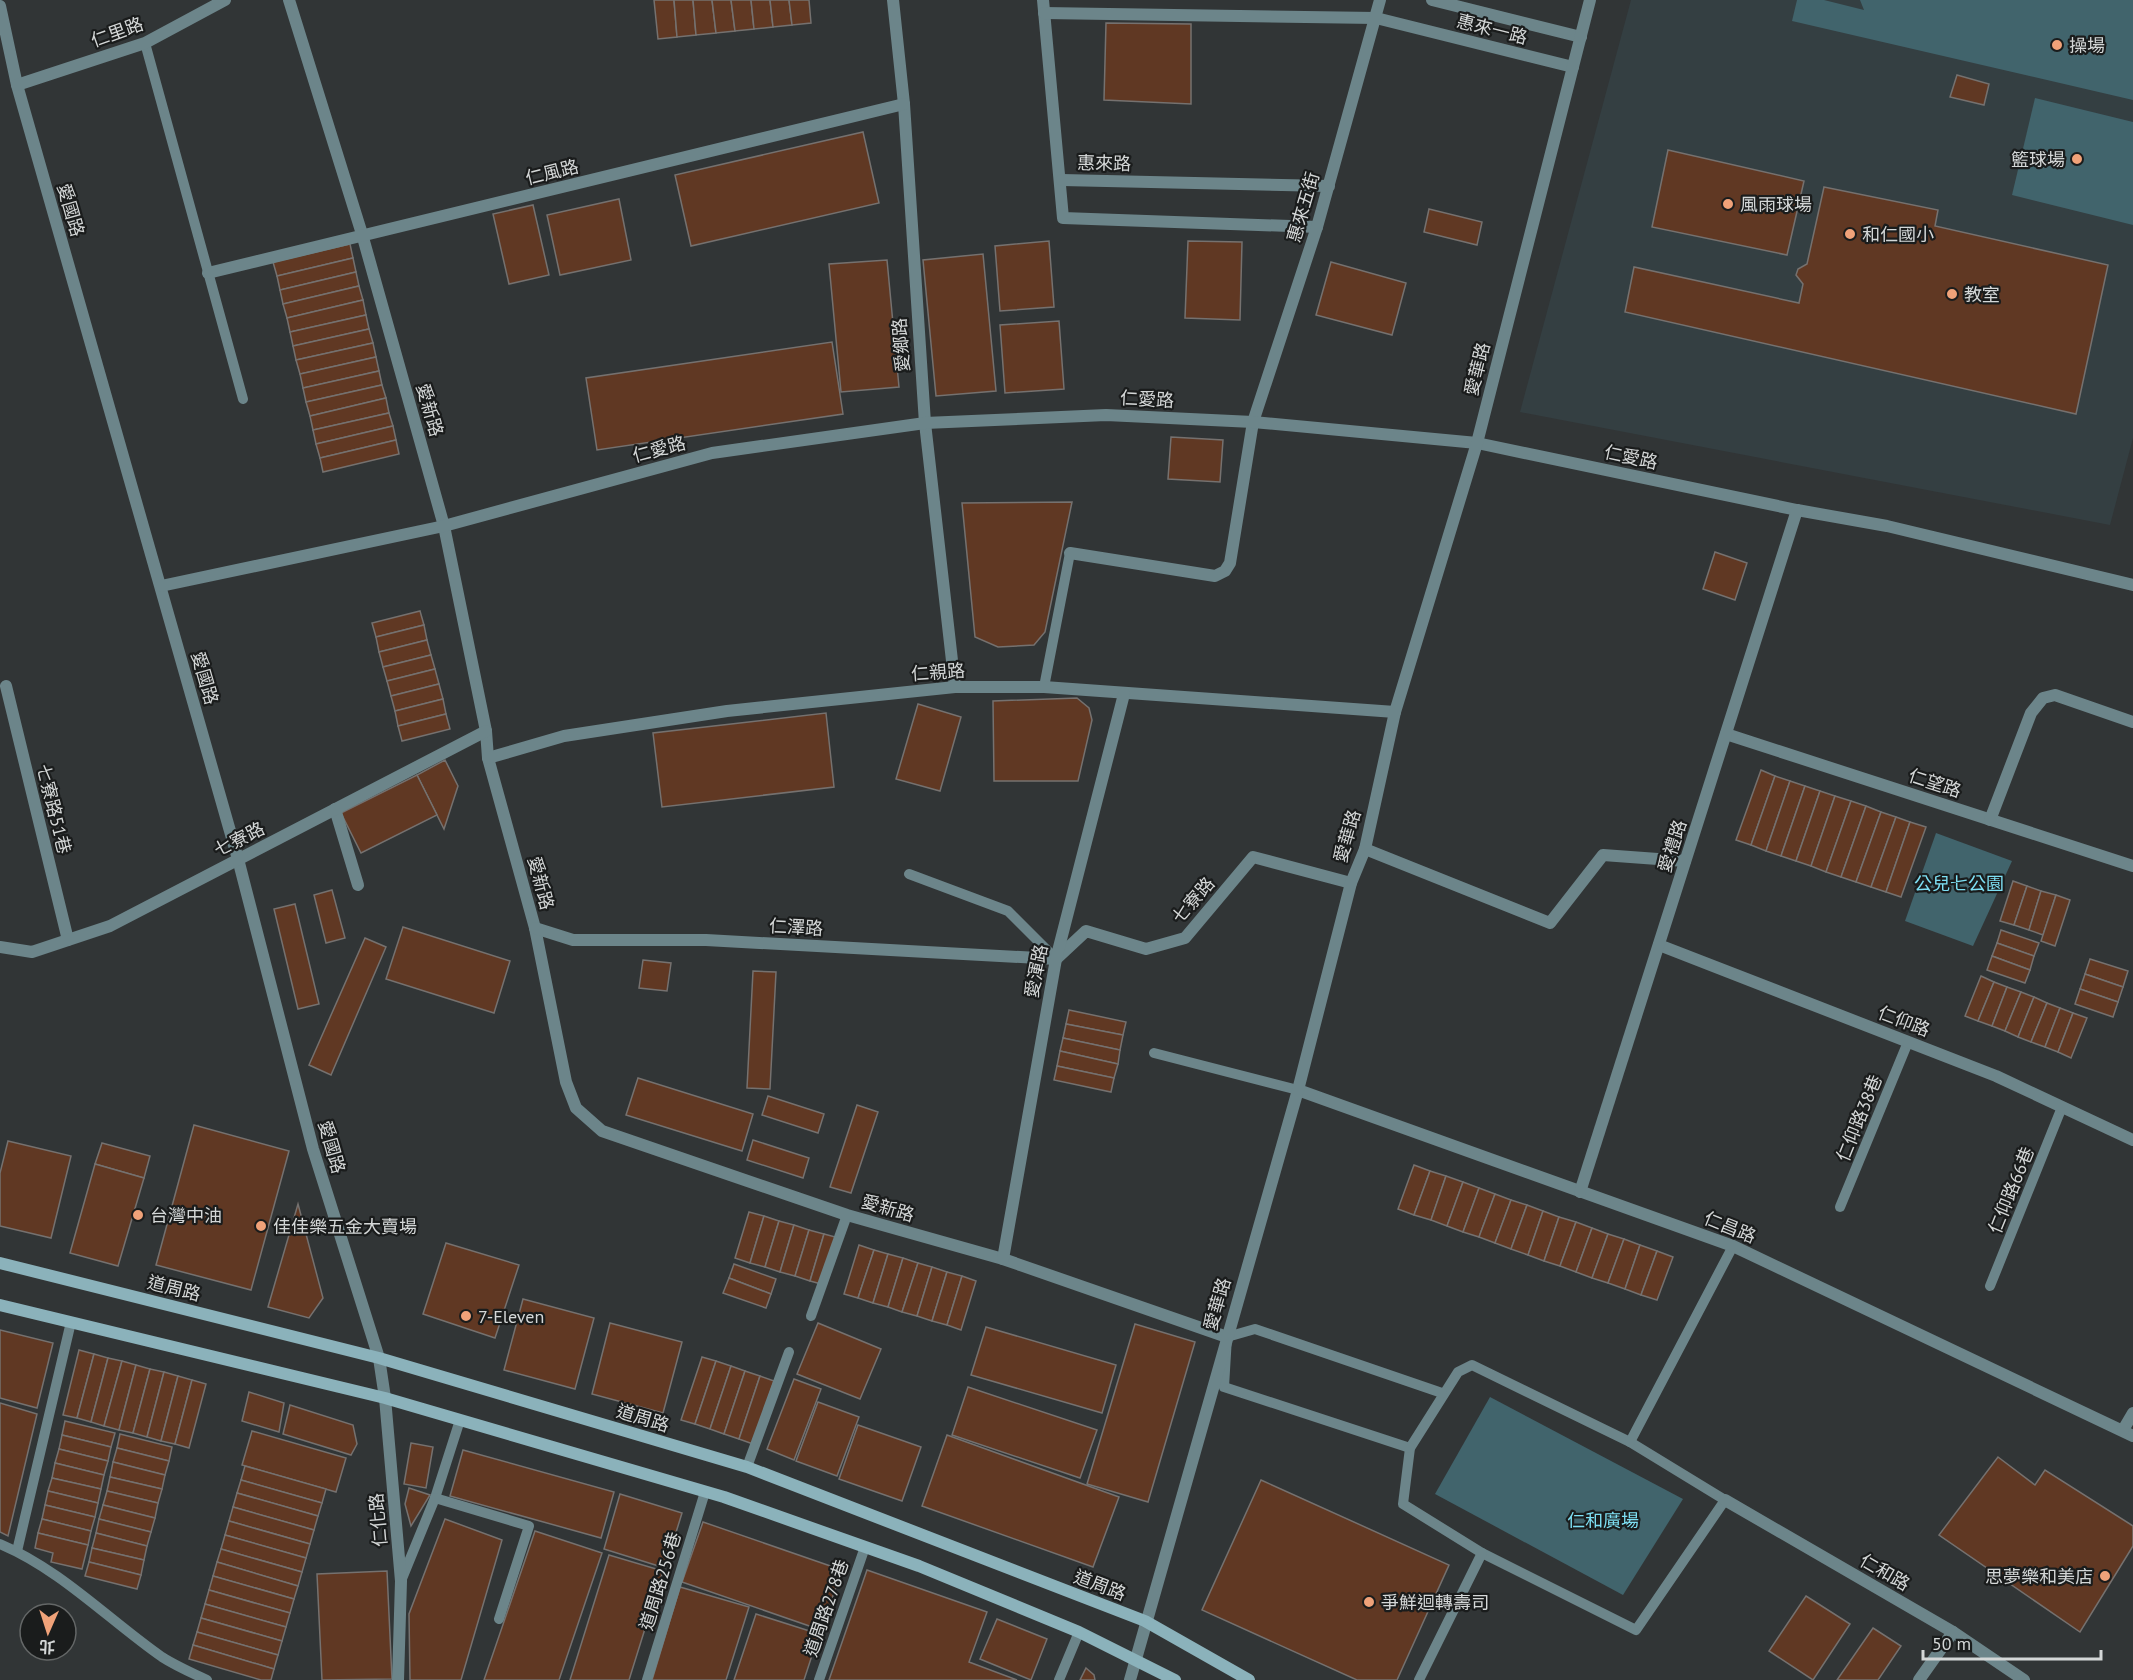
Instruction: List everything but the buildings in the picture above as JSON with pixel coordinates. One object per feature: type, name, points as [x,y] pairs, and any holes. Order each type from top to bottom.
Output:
[{"type":"main road","name":"道周路","points":[[0,1263],[379,1358],[747,1467],[1145,1621],[1249,1680]]},
{"type":"main road","points":[[0,1305],[385,1398],[705,1492],[865,1547],[1079,1632],[1175,1680]]},
{"type":"street","name":"仁里路","points":[[17,85],[145,43],[225,0]]},
{"type":"street","name":"愛新路","points":[[289,0],[362,234],[444,526],[486,730],[488,758],[535,928],[566,1083],[576,1108],[602,1131],[848,1215],[1003,1260],[1227,1337]]},
{"type":"street","name":"愛鄉路","points":[[892,0],[903,104],[925,423],[955,687]]},
{"type":"street","name":"惠來五街","points":[[1070,553],[1215,576],[1225,571],[1230,563],[1253,422],[1317,227],[1380,0]]},
{"type":"street","name":"惠來一路","points":[[1432,0],[1581,37]]},
{"type":"street","name":"愛華路","points":[[1130,1680],[1298,1090],[1350,883],[1365,849],[1395,712],[1477,443],[1590,0]]},
{"type":"street","name":"愛國路","points":[[0,6],[17,85],[238,859],[313,1149],[379,1358]]},
{"type":"street","name":"惠來一路","points":[[1044,6],[1376,18],[1573,67]]},
{"type":"street","points":[[1044,6],[1062,180]]},
{"type":"street","name":"仁風路","points":[[208,273],[903,104]]},
{"type":"street","name":"惠來路","points":[[1317,227],[1063,218],[1062,180],[1329,186]]},
{"type":"street","name":"仁愛路","points":[[161,586],[444,526],[712,453],[925,423],[1106,415],[1253,422],[1477,443],[1797,510],[1887,526],[2133,585]]},
{"type":"street","name":"愛禮路","points":[[1580,1192],[1797,510]]},
{"type":"street","name":"七寮路51巷","points":[[6,686],[68,940]]},
{"type":"street","name":"仁親路","points":[[488,758],[564,736],[727,711],[955,687],[1044,687],[1395,712]]},
{"type":"street","name":"愛渾路","points":[[1003,1260],[1056,959],[1124,694]]},
{"type":"street","points":[[1990,820],[2031,713],[2043,698],[2055,695],[2133,722]]},
{"type":"street","name":"七寮路","points":[[0,947],[32,952],[110,926],[486,730]]},
{"type":"street","name":"仁望路","points":[[1726,734],[2133,866]]},
{"type":"street","points":[[335,809],[358,885]]},
{"type":"street","points":[[1365,849],[1550,923],[1603,855],[1685,861]]},
{"type":"street","name":"七寮路","points":[[1056,959],[1086,931],[1146,949],[1185,938],[1253,857],[1350,883]]},
{"type":"street","name":"仁澤路","points":[[535,928],[573,940],[706,940],[1056,959]]},
{"type":"street","name":"仁仰路","points":[[1659,945],[1996,1076],[2133,1140]]},
{"type":"street","name":"仁昌路","points":[[1298,1090],[1733,1246],[2128,1433]]},
{"type":"street","name":"仁化路","points":[[379,1358],[385,1398],[401,1581],[398,1680]]},
{"type":"street","points":[[2128,1433],[2133,1413]]},
{"type":"street","name":"仁和路","points":[[1725,1500],[1953,1632],[2024,1680]]},
{"type":"street","points":[[1919,1680],[1953,1632]]},
{"type":"lane","points":[[145,43],[243,399]]},
{"type":"lane","points":[[1044,687],[1070,553]]},
{"type":"lane","points":[[909,874],[1008,911],[1056,959]]},
{"type":"lane","name":"仁仰路38巷","points":[[1840,1207],[1908,1042]]},
{"type":"lane","points":[[1154,1053],[1298,1090]]},
{"type":"lane","name":"仁仰路66巷","points":[[1990,1286],[2062,1107]]},
{"type":"lane","points":[[811,1316],[848,1215]]},
{"type":"lane","points":[[1630,1442],[1733,1246]]},
{"type":"lane","points":[[17,1551],[71,1322]]},
{"type":"lane","points":[[1410,1448],[1224,1387],[1227,1337],[1255,1329],[1442,1393]]},
{"type":"lane","points":[[747,1467],[789,1352]]},
{"type":"lane","points":[[1472,1365],[1630,1442],[1725,1500],[1636,1630],[1482,1553],[1403,1504],[1410,1448],[1442,1393],[1458,1372],[1472,1365]]},
{"type":"lane","points":[[401,1581],[435,1498],[459,1420]]},
{"type":"lane","name":"道周路256巷","points":[[647,1680],[705,1492]]},
{"type":"lane","points":[[435,1498],[529,1526],[499,1619]]},
{"type":"lane","points":[[0,1544],[17,1551],[164,1658],[207,1680]]},
{"type":"lane","name":"道周路278巷","points":[[819,1680],[865,1547]]},
{"type":"lane","points":[[1419,1680],[1482,1553]]},
{"type":"lane","points":[[1059,1680],[1079,1632]]},
{"type":"shaded area","name":"和仁國小","points":[[1631,0],[2133,0],[2133,438],[2110,525],[1520,412]]},
{"type":"green space","points":[[1797,0],[1824,0],[1864,10],[1860,0],[2133,0],[2133,100],[1792,21]]},
{"type":"green space","name":"籃球場","points":[[2035,98],[2133,122],[2133,225],[2012,195]]},
{"type":"green space","name":"公兒七公園","points":[[1936,833],[2012,861],[1973,946],[1905,921]]},
{"type":"green space","name":"仁和廣場","points":[[1490,1397],[1683,1499],[1623,1595],[1435,1494]]},
{"type":"place","name":"操場","points":[[2057,45]]},
{"type":"place","name":"籃球場","points":[[2077,159]]},
{"type":"place","name":"風雨球場","points":[[1728,204]]},
{"type":"place","name":"和仁國小","points":[[1850,234]]},
{"type":"place","name":"教室","points":[[1952,294]]},
{"type":"place","name":"台灣中油","points":[[138,1215]]},
{"type":"place","name":"佳佳樂五金大賣場","points":[[261,1226]]},
{"type":"place","name":"7-Eleven","points":[[466,1316]]},
{"type":"place","name":"思夢樂和美店","points":[[2105,1576]]},
{"type":"place","name":"爭鮮迴轉壽司","points":[[1369,1602]]}]
